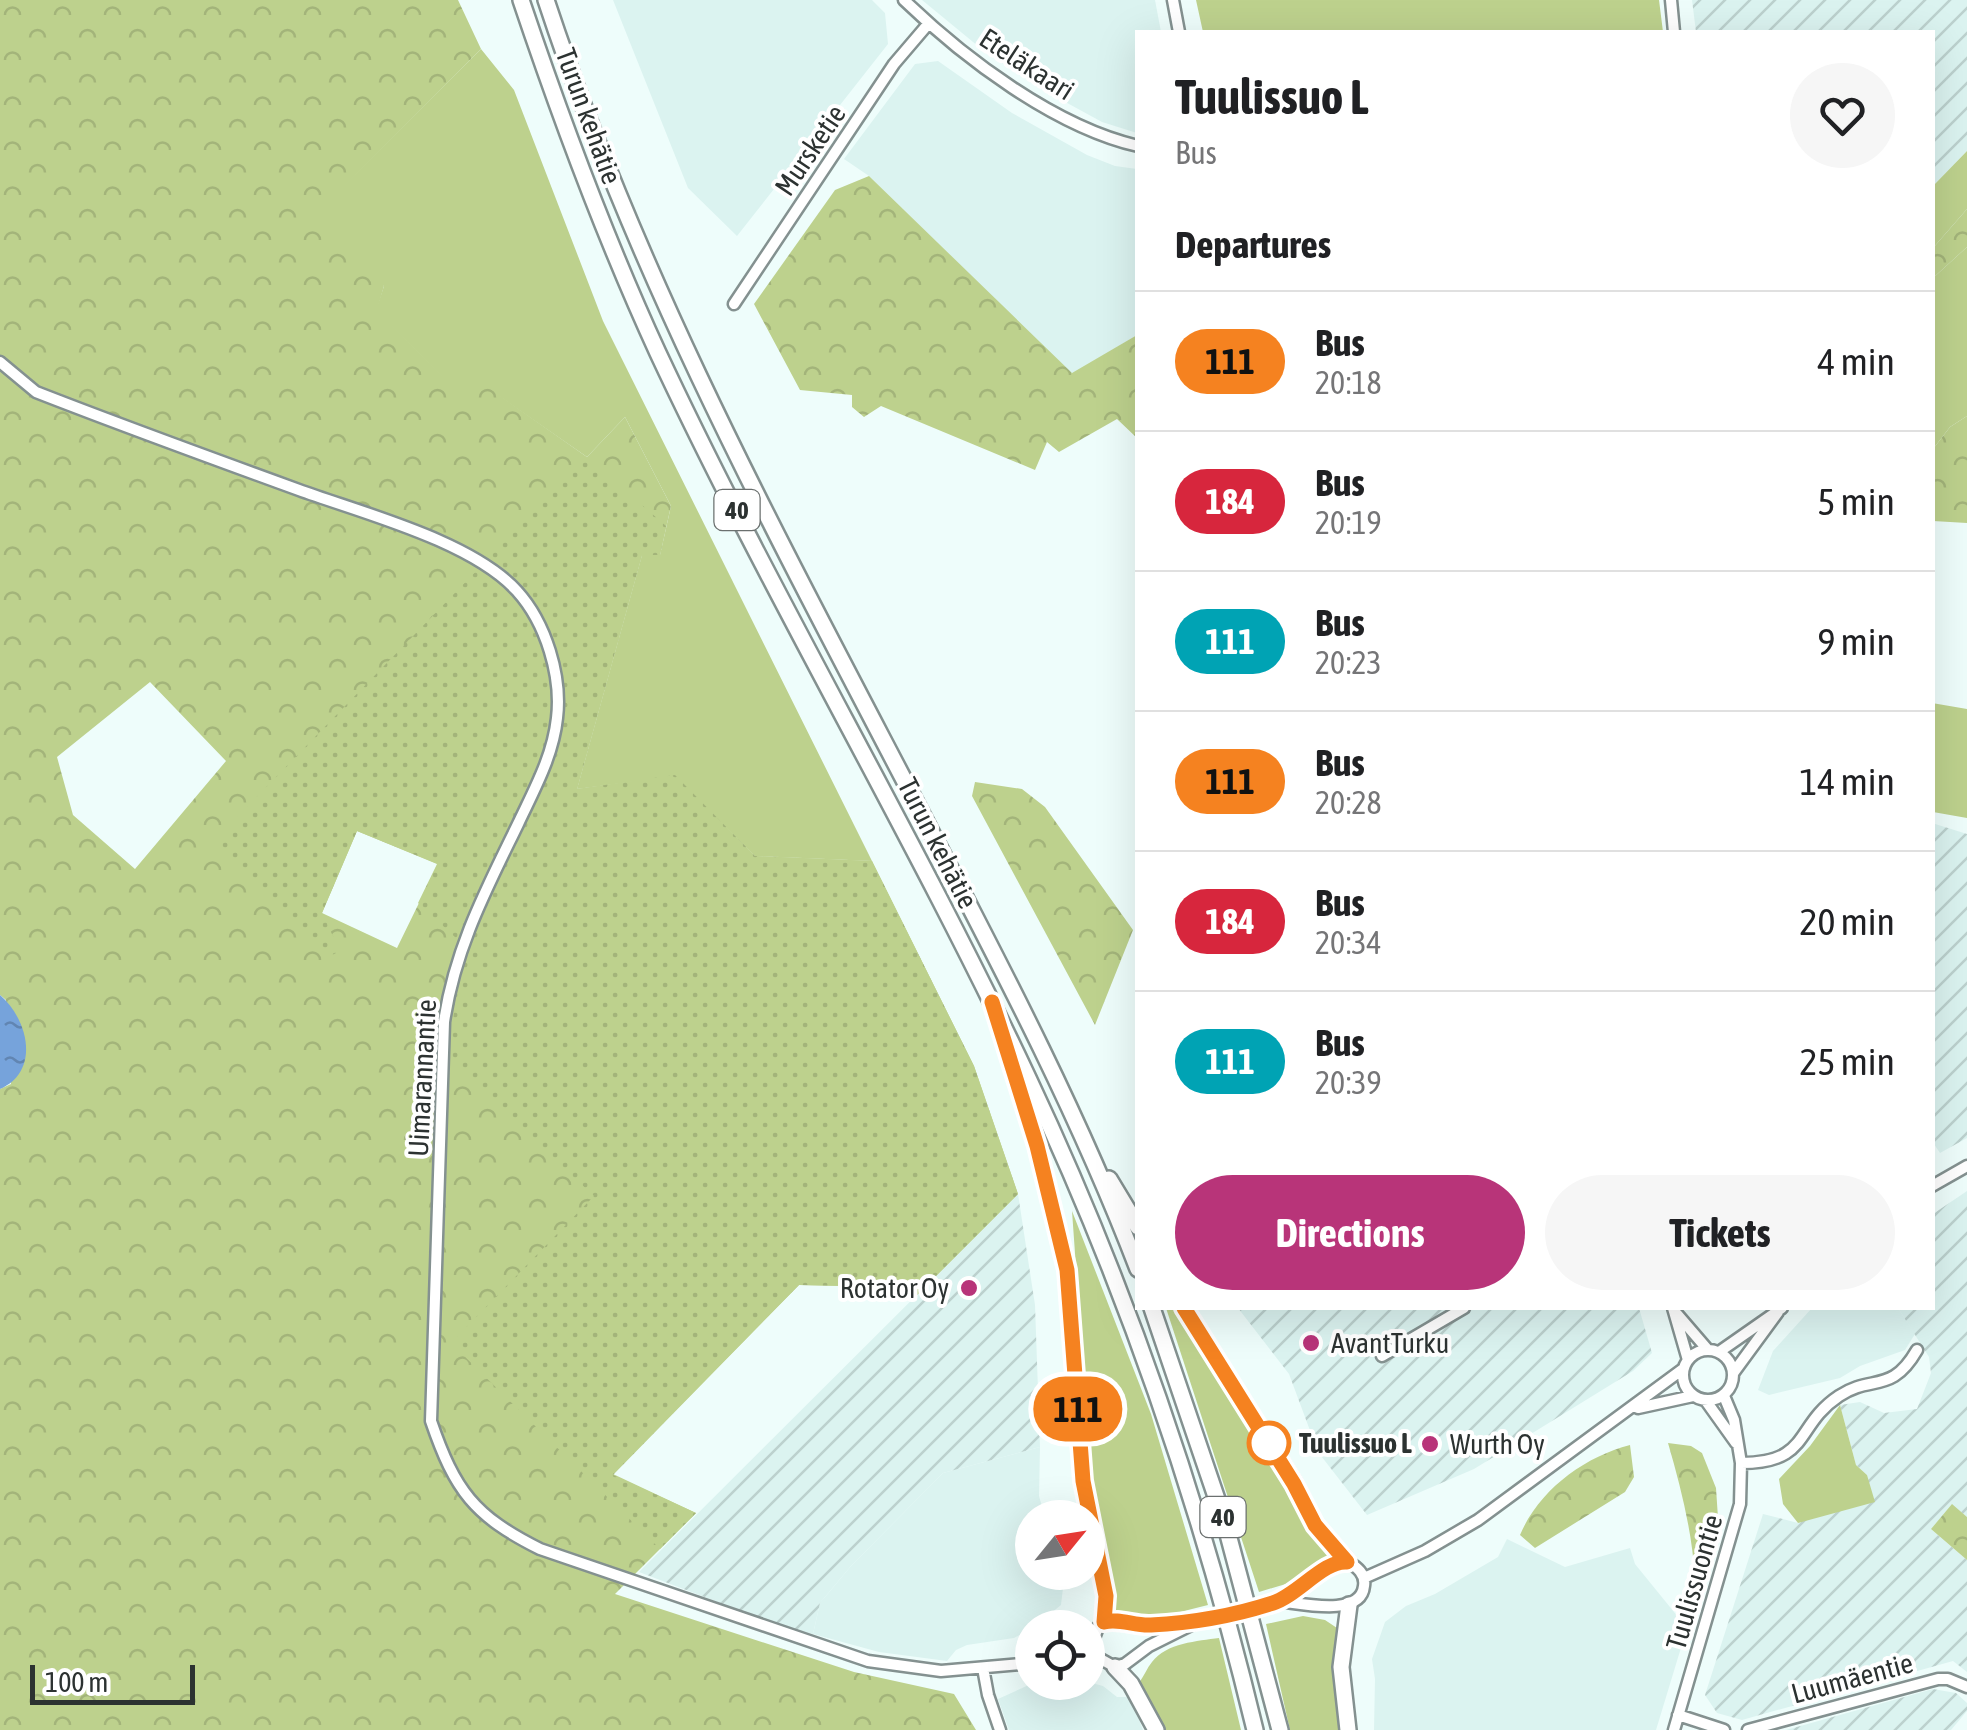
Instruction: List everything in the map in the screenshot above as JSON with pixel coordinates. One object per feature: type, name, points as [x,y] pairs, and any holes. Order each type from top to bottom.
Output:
[{"type":"highway","name":"Turun kehätie","points":[[521,0],[573,148],[658,352],[992,1002],[1092,1223],[1168,1421],[1207,1546],[1255,1730]]},
{"type":"highway","name":"Turun kehätie","points":[[546,0],[602,156],[684,349],[1014,992],[1076,1121],[1135,1262]]},
{"type":"highway","points":[[992,1002],[1037,1146],[1067,1270],[1083,1481],[1106,1596],[1105,1610]]},
{"type":"highway","points":[[1076,1121],[1135,1223]]},
{"type":"highway","name":"40","points":[[1153,1310],[1225,1522],[1280,1730]]},
{"type":"highway","points":[[1185,1310],[1294,1484],[1315,1525],[1347,1562]]},
{"type":"highway","points":[[1348,1730],[1340,1667],[1349,1605]]},
{"type":"highway","points":[[1115,1667],[1131,1684],[1156,1730]]},
{"type":"street","name":"Eteläkaari","points":[[904,0],[928,23],[1036,101],[1092,130],[1135,145]]},
{"type":"street","points":[[1173,0],[1179,30]]},
{"type":"street","points":[[1671,0],[1674,30]]},
{"type":"street","name":"Mursketie","points":[[734,304],[894,64],[928,23]]},
{"type":"street","name":"Uimarannantie","points":[[0,362],[36,392],[420,534],[486,564],[518,592],[540,627],[556,672],[558,718],[547,762],[463,939],[444,1022],[431,1421],[445,1462],[474,1508],[540,1549],[868,1662],[941,1670],[1015,1665]]},
{"type":"street","points":[[1935,1184],[1967,1166]]},
{"type":"street","points":[[1382,1356],[1461,1310]]},
{"type":"street","points":[[1675,1310],[1686,1364],[1684,1384],[1693,1396],[1706,1401],[1724,1396],[1732,1385],[1734,1372],[1780,1310]]},
{"type":"street","points":[[1675,1310],[1714,1351],[1726,1357],[1734,1372]]},
{"type":"street","points":[[1364,1578],[1449,1538],[1632,1409],[1686,1364],[1780,1310]]},
{"type":"street","points":[[1741,1463],[1772,1462],[1792,1450],[1837,1397],[1889,1380],[1906,1370],[1916,1350]]},
{"type":"street","points":[[1632,1409],[1693,1396]]},
{"type":"street","name":"Tuulissuontie","points":[[1674,1730],[1740,1504],[1741,1463],[1734,1420],[1724,1396]]},
{"type":"street","name":"Tuulissuontie","points":[[1706,1401],[1736,1444]]},
{"type":"street","points":[[1105,1664],[1115,1667],[1125,1664],[1149,1646],[1193,1624],[1278,1601],[1332,1564],[1347,1562],[1360,1570],[1364,1578],[1364,1591],[1349,1605],[1278,1601]]},
{"type":"street","points":[[1105,1622],[1117,1620],[1141,1626],[1193,1624]]},
{"type":"street","points":[[983,1668],[1000,1730]]},
{"type":"street","name":"Luumäentie","points":[[1748,1730],[1938,1678],[1967,1688]]},
{"type":"street","points":[[1678,1714],[1724,1730]]},
{"type":"shaded area","points":[[613,0],[872,0],[885,13],[888,44],[737,236],[688,188]]},
{"type":"shaded area","points":[[922,0],[1155,0],[1161,30],[1135,30],[1135,132],[1102,122],[1036,86],[984,51]]},
{"type":"shaded area","points":[[1692,0],[1967,0],[1967,151],[1935,184],[1935,30],[1696,30]]},
{"type":"shaded area","points":[[938,61],[1012,113],[1087,155],[1135,169],[1135,336],[1072,374],[869,176],[844,159],[915,64]]},
{"type":"shaded area","points":[[1935,824],[1967,834],[1967,1138],[1940,1153],[1935,1146]]},
{"type":"shaded area","points":[[1967,1191],[1967,1517],[1952,1505],[1931,1529],[1967,1560],[1967,1672],[1953,1661],[1742,1720],[1717,1713],[1705,1695],[1763,1514],[1798,1523],[1867,1475],[1856,1465],[1840,1405],[1860,1402],[1884,1413],[1917,1409],[1931,1373],[1929,1357],[1899,1310],[1935,1310],[1935,1213]]},
{"type":"shaded area","points":[[1018,1194],[1035,1305],[1040,1447],[943,1473],[820,1603],[813,1634],[778,1625],[639,1572]]},
{"type":"shaded area","points":[[1240,1310],[1640,1310],[1652,1353],[1633,1371],[1474,1469],[1367,1515],[1318,1452],[1289,1374]]},
{"type":"shaded area","points":[[1810,1310],[1899,1310],[1915,1334],[1905,1350],[1860,1366],[1840,1378],[1769,1395],[1758,1390],[1773,1351]]},
{"type":"shaded area","points":[[1040,1447],[1040,1500],[1015,1500],[1015,1590],[1063,1590],[1061,1605],[1055,1610],[1015,1610],[1015,1637],[967,1645],[947,1661],[879,1652],[813,1634],[820,1603],[943,1473]]},
{"type":"shaded area","points":[[1507,1539],[1565,1567],[1630,1548],[1635,1564],[1687,1628],[1656,1730],[1374,1730],[1372,1659],[1385,1622],[1406,1606],[1435,1594],[1498,1557]]},
{"type":"shaded area","points":[[1105,1688],[1117,1697],[1128,1697],[1143,1730],[1009,1730],[998,1699],[1015,1691],[1015,1700],[1105,1700]]},
{"type":"shaded area","points":[[1933,1689],[1956,1693],[1967,1703],[1967,1711],[1951,1730],[1786,1730]]},
{"type":"green space","points":[[0,0],[458,0],[481,49],[320,211],[380,274],[384,286],[377,310],[460,394],[489,388],[587,457],[625,417],[671,506],[660,555],[642,555],[577,789],[675,775],[755,856],[872,861],[974,1066],[1018,1194],[912,1300],[893,1287],[799,1285],[613,1474],[696,1513],[615,1594],[854,1672],[954,1694],[976,1730],[0,1730],[0,1089],[11,1084],[6,1000],[0,995]],"holes":[[[150,682],[226,761],[135,869],[73,815],[57,757]],[[357,831],[438,864],[397,948],[322,913]]]},
{"type":"green space","points":[[1196,0],[1659,0],[1663,30],[1203,30]]},
{"type":"green space","points":[[481,49],[514,90],[603,321],[872,861],[755,856],[675,776],[577,789],[642,555],[660,555],[671,506],[625,417],[587,457],[489,389],[460,395],[376,310],[384,286],[319,211]]},
{"type":"green space","points":[[1967,151],[1967,209],[1935,246],[1935,184]]},
{"type":"green space","points":[[869,176],[1072,373],[1135,336],[1135,436],[1117,419],[1059,452],[1047,442],[1035,470],[881,406],[864,417],[852,407],[852,395],[800,390],[754,304],[835,190]]},
{"type":"green space","points":[[1967,209],[1967,247],[1935,276],[1935,246]]},
{"type":"green space","points":[[1967,247],[1967,416],[1950,427],[1935,446],[1935,276]]},
{"type":"green space","points":[[1967,416],[1967,523],[1935,521],[1935,446],[1950,427]]},
{"type":"green space","points":[[587,457],[666,526],[660,555],[642,555],[577,789],[675,775],[755,856],[872,861],[974,1066],[1018,1194],[912,1300],[893,1287],[799,1285],[613,1475],[696,1513],[660,1549],[451,1343],[594,1196],[449,1063],[457,981],[468,949],[418,903],[437,864],[357,831],[322,913],[340,951],[330,956],[210,845]]},
{"type":"green space","points":[[1935,704],[1967,709],[1967,818],[1935,812]]},
{"type":"green space","points":[[975,782],[1022,789],[1045,807],[1133,930],[1095,1025],[972,796]]},
{"type":"green space","points":[[1072,1211],[1151,1414],[1208,1605],[1156,1618],[1113,1611],[1105,1562],[1105,1500],[1095,1500]]},
{"type":"green space","points":[[1167,1310],[1179,1310],[1273,1461],[1305,1523],[1332,1557],[1299,1580],[1259,1592]]},
{"type":"green space","points":[[1840,1405],[1856,1465],[1867,1475],[1875,1502],[1798,1523],[1783,1504],[1779,1479]]},
{"type":"green space","points":[[1668,1443],[1691,1446],[1702,1453],[1716,1488],[1718,1518],[1695,1578],[1685,1510]]},
{"type":"green space","points":[[1630,1445],[1634,1477],[1625,1492],[1535,1548],[1520,1535],[1539,1504],[1565,1478],[1596,1458]]},
{"type":"green space","points":[[1952,1504],[1967,1517],[1967,1560],[1931,1529]]},
{"type":"green space","points":[[1303,1616],[1325,1620],[1340,1630],[1335,1667],[1343,1730],[1290,1730],[1266,1624]]},
{"type":"green space","points":[[1219,1638],[1241,1730],[1164,1730],[1139,1683],[1165,1651]]},
{"type":"water","points":[[0,995],[18,1017],[26,1044],[21,1070],[0,1089]]},
{"type":"bus line","name":"111","points":[[992,1002],[1030,1120],[1067,1270],[1083,1481],[1106,1596],[1104,1622],[1117,1620],[1141,1626],[1193,1624],[1278,1601],[1332,1564],[1347,1562],[1315,1525],[1294,1484],[1185,1310]]},
{"type":"place","name":"Rotator Oy","points":[[969,1288]]},
{"type":"place","name":"AvantTurku","points":[[1311,1343]]},
{"type":"place","name":"Tuulissuo L","points":[[1269,1443]]},
{"type":"place","name":"Wurth Oy","points":[[1430,1444]]}]
